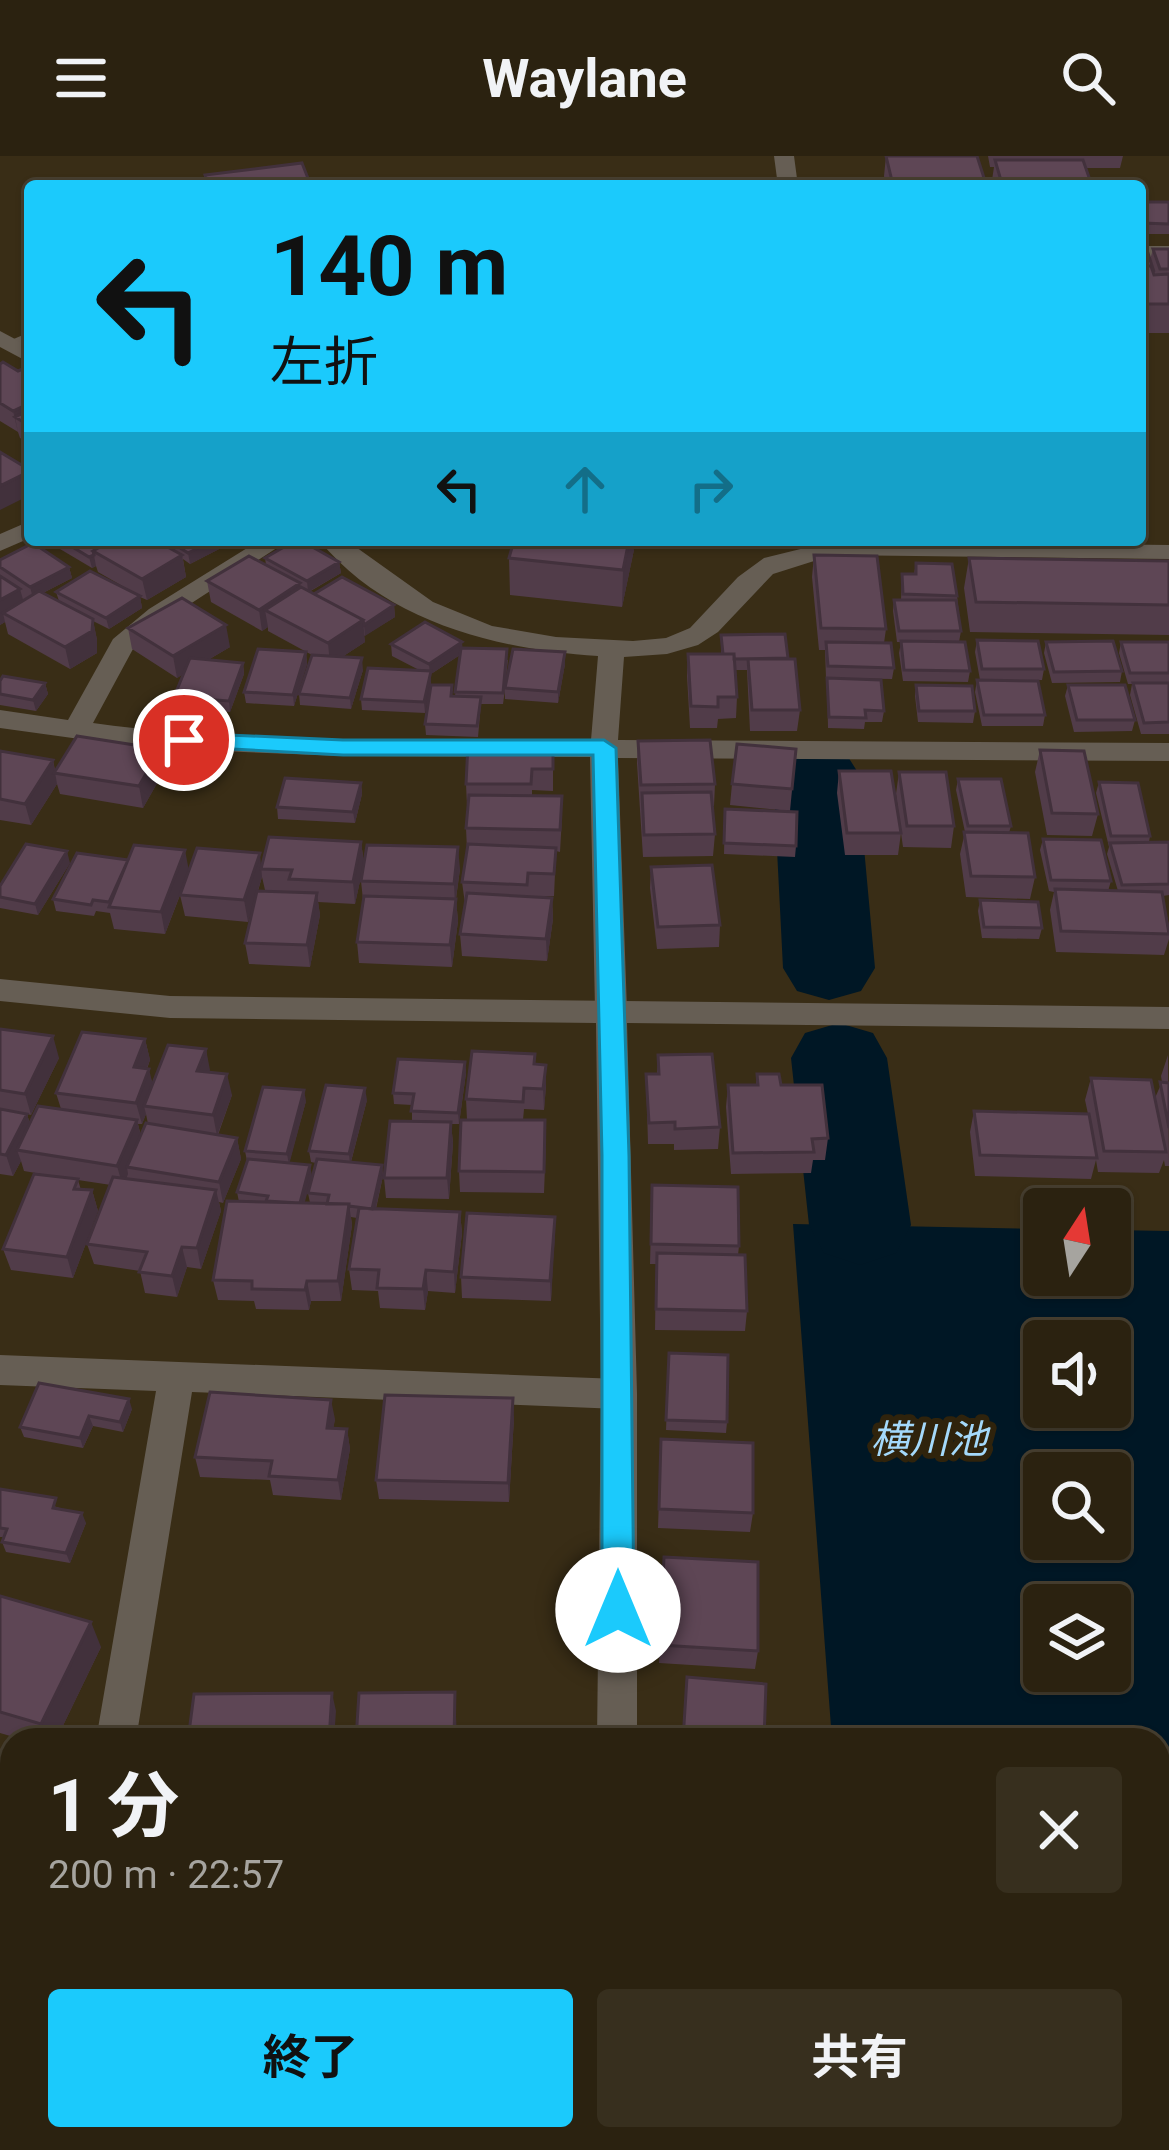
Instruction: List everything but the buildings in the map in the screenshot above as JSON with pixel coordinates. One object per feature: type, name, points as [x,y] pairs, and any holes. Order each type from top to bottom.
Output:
[{"type":"street","points":[[76,730],[122,646],[158,614],[267,546]]},
{"type":"street","points":[[340,546],[413,604],[465,629],[515,640],[659,649],[693,638],[717,619],[753,576],[775,562],[826,546]]},
{"type":"street","points":[[916,546],[1169,552]]},
{"type":"street","points":[[612,648],[604,748],[619,1394],[617,1728]]},
{"type":"street","points":[[0,719],[145,739],[343,747],[1169,752]]},
{"type":"street","points":[[0,990],[170,1007],[1169,1018]]},
{"type":"street","points":[[0,1370],[619,1394]]},
{"type":"street","points":[[118,1728],[176,1380]]},
{"type":"water","name":"横川池","points":[[793,1224],[1023,1229],[1023,1296],[1131,1296],[1131,1230],[1169,1231],[1169,1728],[831,1728]]},
{"type":"waterway","points":[[815,771],[829,968]]},
{"type":"waterway","points":[[839,1058],[860,1225]]},
{"type":"route","points":[[184,740],[343,747],[604,748],[614,1062],[618,1610]]}]
